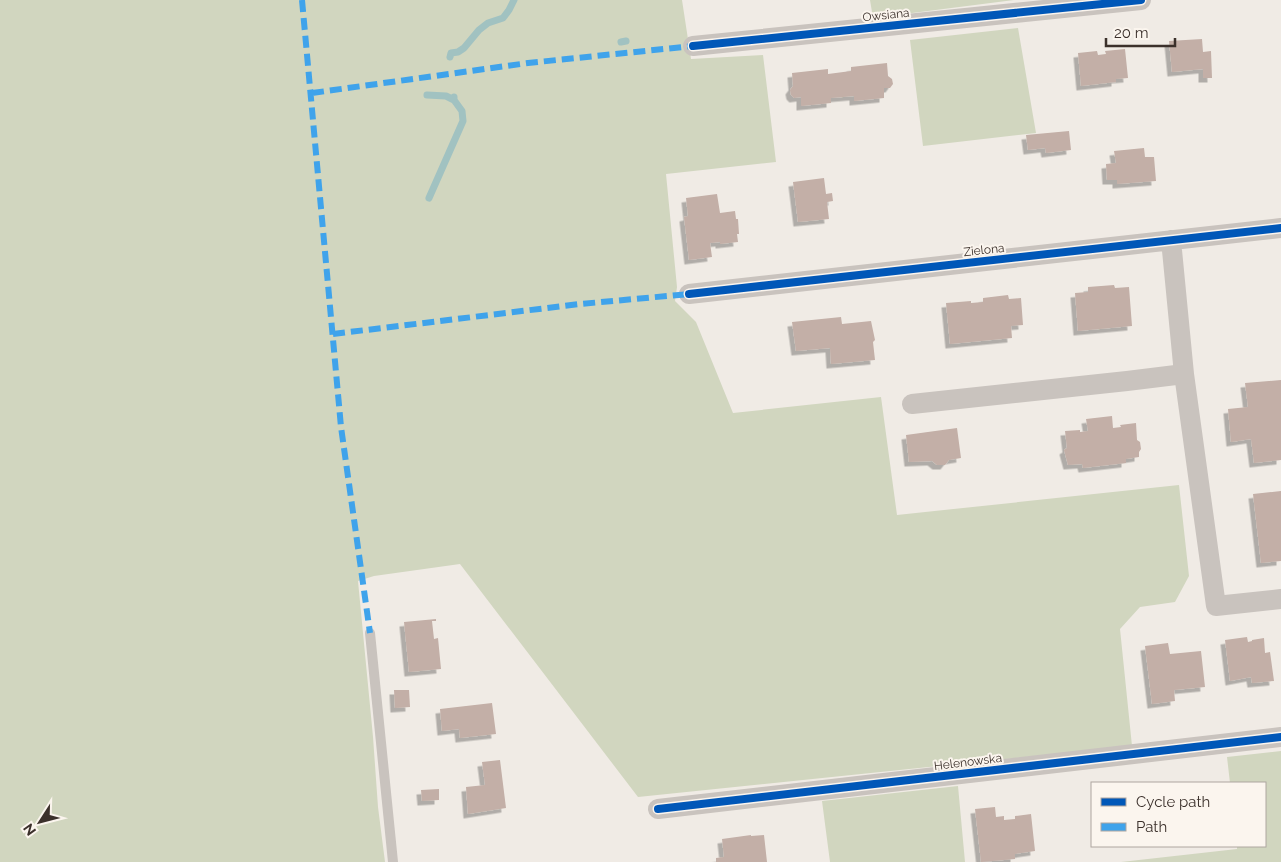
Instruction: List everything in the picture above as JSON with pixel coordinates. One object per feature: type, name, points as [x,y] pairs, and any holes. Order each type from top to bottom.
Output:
[{"type":"street","name":"Owsiana","points":[[693,46],[1141,0]]},
{"type":"street","name":"Zielona","points":[[689,294],[1281,228]]},
{"type":"street","points":[[1171,240],[1184,374],[1216,606],[1281,599]]},
{"type":"street","points":[[912,404],[1184,374]]},
{"type":"street","name":"Helenowska","points":[[658,809],[1281,737]]},
{"type":"lane","points":[[370,633],[393,862]]},
{"type":"green space","points":[[0,0],[682,0],[691,59],[763,55],[776,162],[666,174],[677,287],[675,301],[696,322],[733,413],[881,397],[897,515],[1179,485],[1189,576],[1175,602],[1140,607],[1120,629],[1132,746],[638,797],[460,564],[374,576],[358,581],[378,807],[385,862],[0,862]]},
{"type":"green space","points":[[870,0],[1014,0],[873,18]]},
{"type":"green space","points":[[1018,28],[1036,133],[923,146],[910,40]]},
{"type":"green space","points":[[1281,751],[1281,862],[1121,862],[1237,849],[1237,847],[1266,847],[1266,782],[1230,782],[1227,757]]},
{"type":"green space","points":[[958,786],[965,862],[830,862],[822,801]]},
{"type":"building","points":[[1202,39],[1203,52],[1211,51],[1212,78],[1203,78],[1203,69],[1172,72],[1169,41]]},
{"type":"building","points":[[1125,49],[1128,78],[1116,79],[1116,82],[1081,86],[1078,53],[1097,51],[1098,55],[1106,54],[1105,51]]},
{"type":"building","points":[[887,63],[888,76],[892,79],[893,84],[890,88],[884,88],[884,98],[854,101],[854,96],[831,98],[831,103],[801,106],[801,97],[794,98],[791,95],[790,90],[793,86],[792,73],[828,69],[828,74],[851,71],[851,67]]},
{"type":"building","points":[[1069,131],[1071,150],[1046,153],[1045,148],[1028,150],[1026,135]]},
{"type":"building","points":[[1144,148],[1145,157],[1154,157],[1156,181],[1117,184],[1117,180],[1107,180],[1106,164],[1116,163],[1114,151]]},
{"type":"building","points":[[824,178],[826,194],[832,193],[833,201],[827,202],[829,219],[798,222],[793,182]]},
{"type":"building","points":[[717,194],[720,213],[735,211],[736,219],[738,219],[738,242],[710,243],[712,257],[689,260],[684,217],[688,216],[686,198]]},
{"type":"building","points":[[1114,285],[1115,288],[1129,287],[1132,326],[1078,331],[1075,293],[1088,292],[1088,287]]},
{"type":"building","points":[[1008,295],[1009,299],[1021,298],[1023,325],[1011,326],[1012,338],[950,344],[946,303],[983,302],[983,298]]},
{"type":"building","points":[[841,317],[842,324],[871,321],[875,340],[873,342],[875,360],[831,364],[830,348],[796,351],[792,322]]},
{"type":"building","points":[[1281,380],[1281,460],[1254,463],[1251,439],[1231,442],[1228,409],[1248,407],[1245,383]]},
{"type":"building","points":[[1112,416],[1113,428],[1136,423],[1137,440],[1140,442],[1141,449],[1139,457],[1126,459],[1126,463],[1083,468],[1082,464],[1068,465],[1064,450],[1067,448],[1065,431],[1088,431],[1086,419]]},
{"type":"building","points":[[957,428],[961,458],[949,460],[945,465],[937,465],[932,461],[909,462],[906,435]]},
{"type":"building","points":[[1281,491],[1281,561],[1261,563],[1253,494]]},
{"type":"building","points":[[436,619],[436,621],[432,621],[434,639],[438,638],[441,669],[409,672],[404,622]]},
{"type":"building","points":[[1247,637],[1248,642],[1264,638],[1265,653],[1270,652],[1274,681],[1252,683],[1251,677],[1230,681],[1225,640]]},
{"type":"building","points":[[1168,643],[1170,654],[1201,651],[1205,687],[1174,690],[1175,701],[1152,704],[1145,646]]},
{"type":"building","points":[[394,690],[409,690],[410,707],[395,708]]},
{"type":"building","points":[[492,703],[496,734],[460,738],[459,729],[442,731],[440,709]]},
{"type":"building","points":[[500,760],[506,808],[468,814],[466,787],[485,785],[482,762]]},
{"type":"building","points":[[439,789],[439,800],[422,801],[421,790]]},
{"type":"building","points":[[995,807],[996,817],[1004,816],[1004,820],[1015,819],[1015,816],[1031,814],[1035,851],[1015,854],[1015,859],[981,862],[975,809]]},
{"type":"building","points":[[764,835],[767,862],[716,862],[716,858],[724,857],[722,839]]},
{"type":"waterway","points":[[450,57],[451,53],[458,52],[464,48],[479,30],[488,23],[503,18],[514,0]]},
{"type":"waterway","points":[[621,42],[626,41]]},
{"type":"waterway","points":[[427,95],[446,96],[454,100],[454,97]]},
{"type":"waterway","points":[[429,198],[463,121],[462,111],[454,100]]},
{"type":"marked path","points":[[302,0],[341,427],[370,633]]},
{"type":"marked path","points":[[312,93],[528,63],[693,46]]},
{"type":"marked path","points":[[333,334],[580,304],[689,294]]},
{"type":"cycle path","points":[[693,46],[1141,0]]},
{"type":"cycle path","points":[[689,294],[1281,228]]},
{"type":"cycle path","points":[[658,809],[1281,737]]}]
